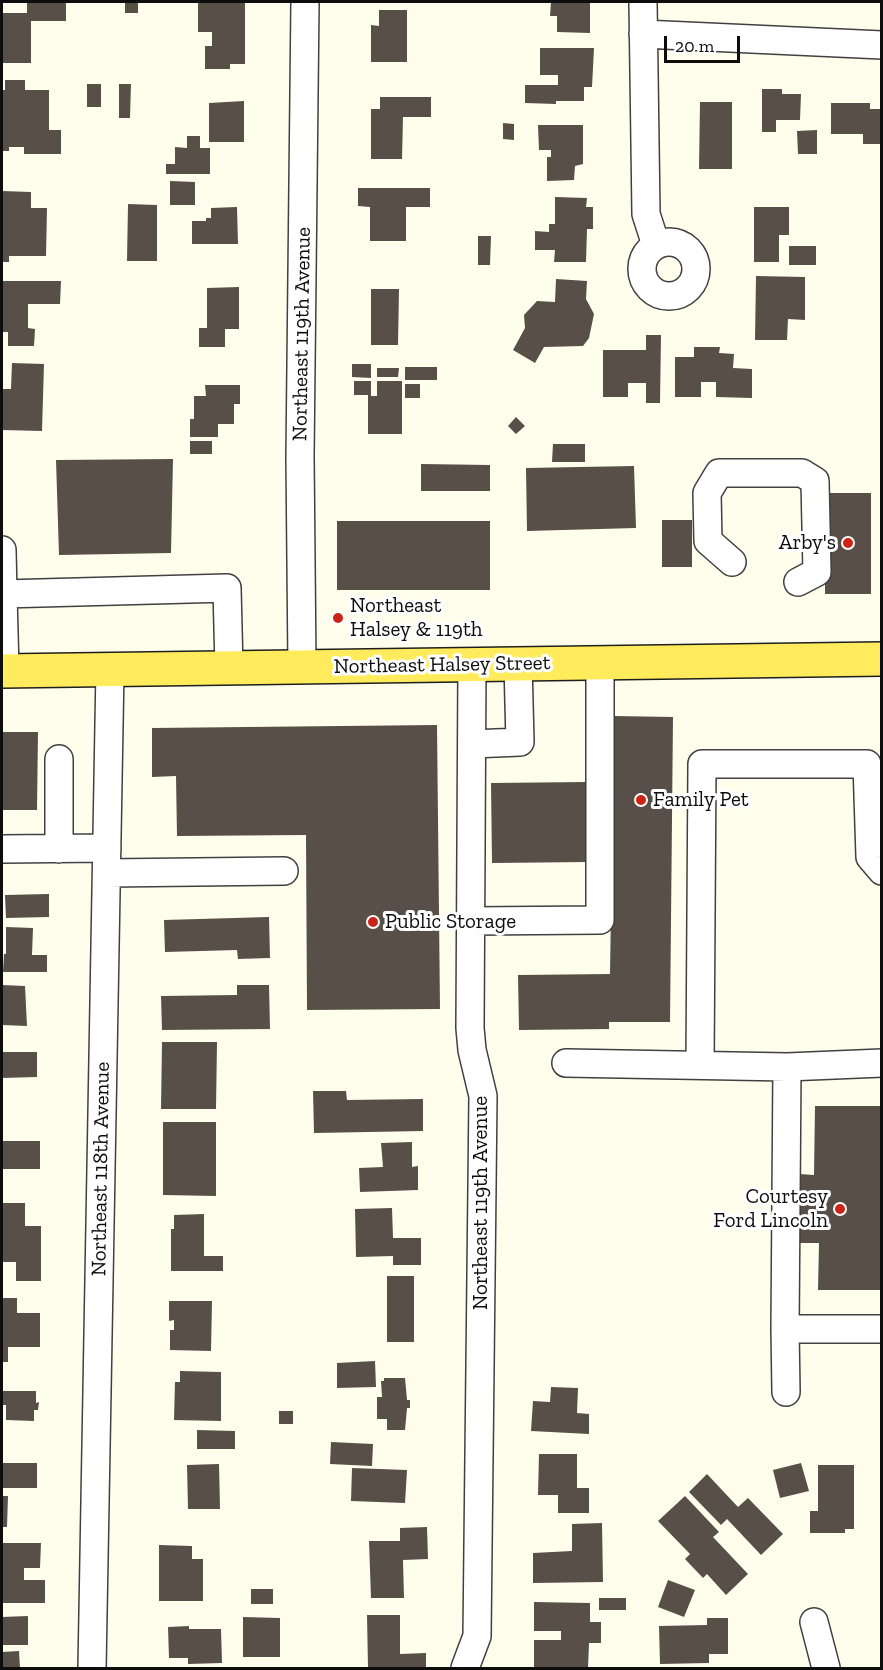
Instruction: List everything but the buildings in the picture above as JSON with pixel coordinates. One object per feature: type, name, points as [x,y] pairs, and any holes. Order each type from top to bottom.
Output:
[{"type":"main road","name":"Northeast Halsey Street","points":[[3,671],[882,659]]},
{"type":"street","name":"Northeast 119th Avenue","points":[[302,667],[300,444],[305,2]]},
{"type":"street","points":[[643,2],[646,214],[656,245]]},
{"type":"street","points":[[643,34],[882,45]]},
{"type":"street","points":[[732,562],[708,541],[707,492],[719,473],[802,473],[815,481],[817,572],[798,582]]},
{"type":"street","points":[[2,550],[3,671]]},
{"type":"street","points":[[3,594],[227,588],[229,668]]},
{"type":"street","points":[[471,921],[600,920],[600,663]]},
{"type":"street","points":[[472,744],[520,742],[518,664]]},
{"type":"street","name":"Northeast 119th Avenue","points":[[465,1668],[477,1636],[483,1119],[483,1096],[472,1050],[470,1028],[472,665]]},
{"type":"street","name":"Northeast 118th Avenue","points":[[92,1668],[110,669]]},
{"type":"street","points":[[59,849],[60,759]]},
{"type":"street","points":[[700,1065],[702,764],[867,764],[870,857],[882,871]]},
{"type":"street","points":[[2,849],[59,849],[107,861],[284,871]]},
{"type":"street","points":[[566,1063],[787,1067],[882,1063]]},
{"type":"street","points":[[786,1392],[787,1067]]},
{"type":"street","points":[[785,1329],[882,1329]]},
{"type":"street","points":[[814,1622],[826,1668]]},
{"type":"place","name":"Arby's","points":[[848,543]]},
{"type":"place","name":"Northeast Halsey & 119th","points":[[338,618]]},
{"type":"place","name":"Family Pet","points":[[641,800]]},
{"type":"place","name":"Public Storage","points":[[373,922]]},
{"type":"place","name":"Courtesy Ford Lincoln","points":[[840,1209]]}]
